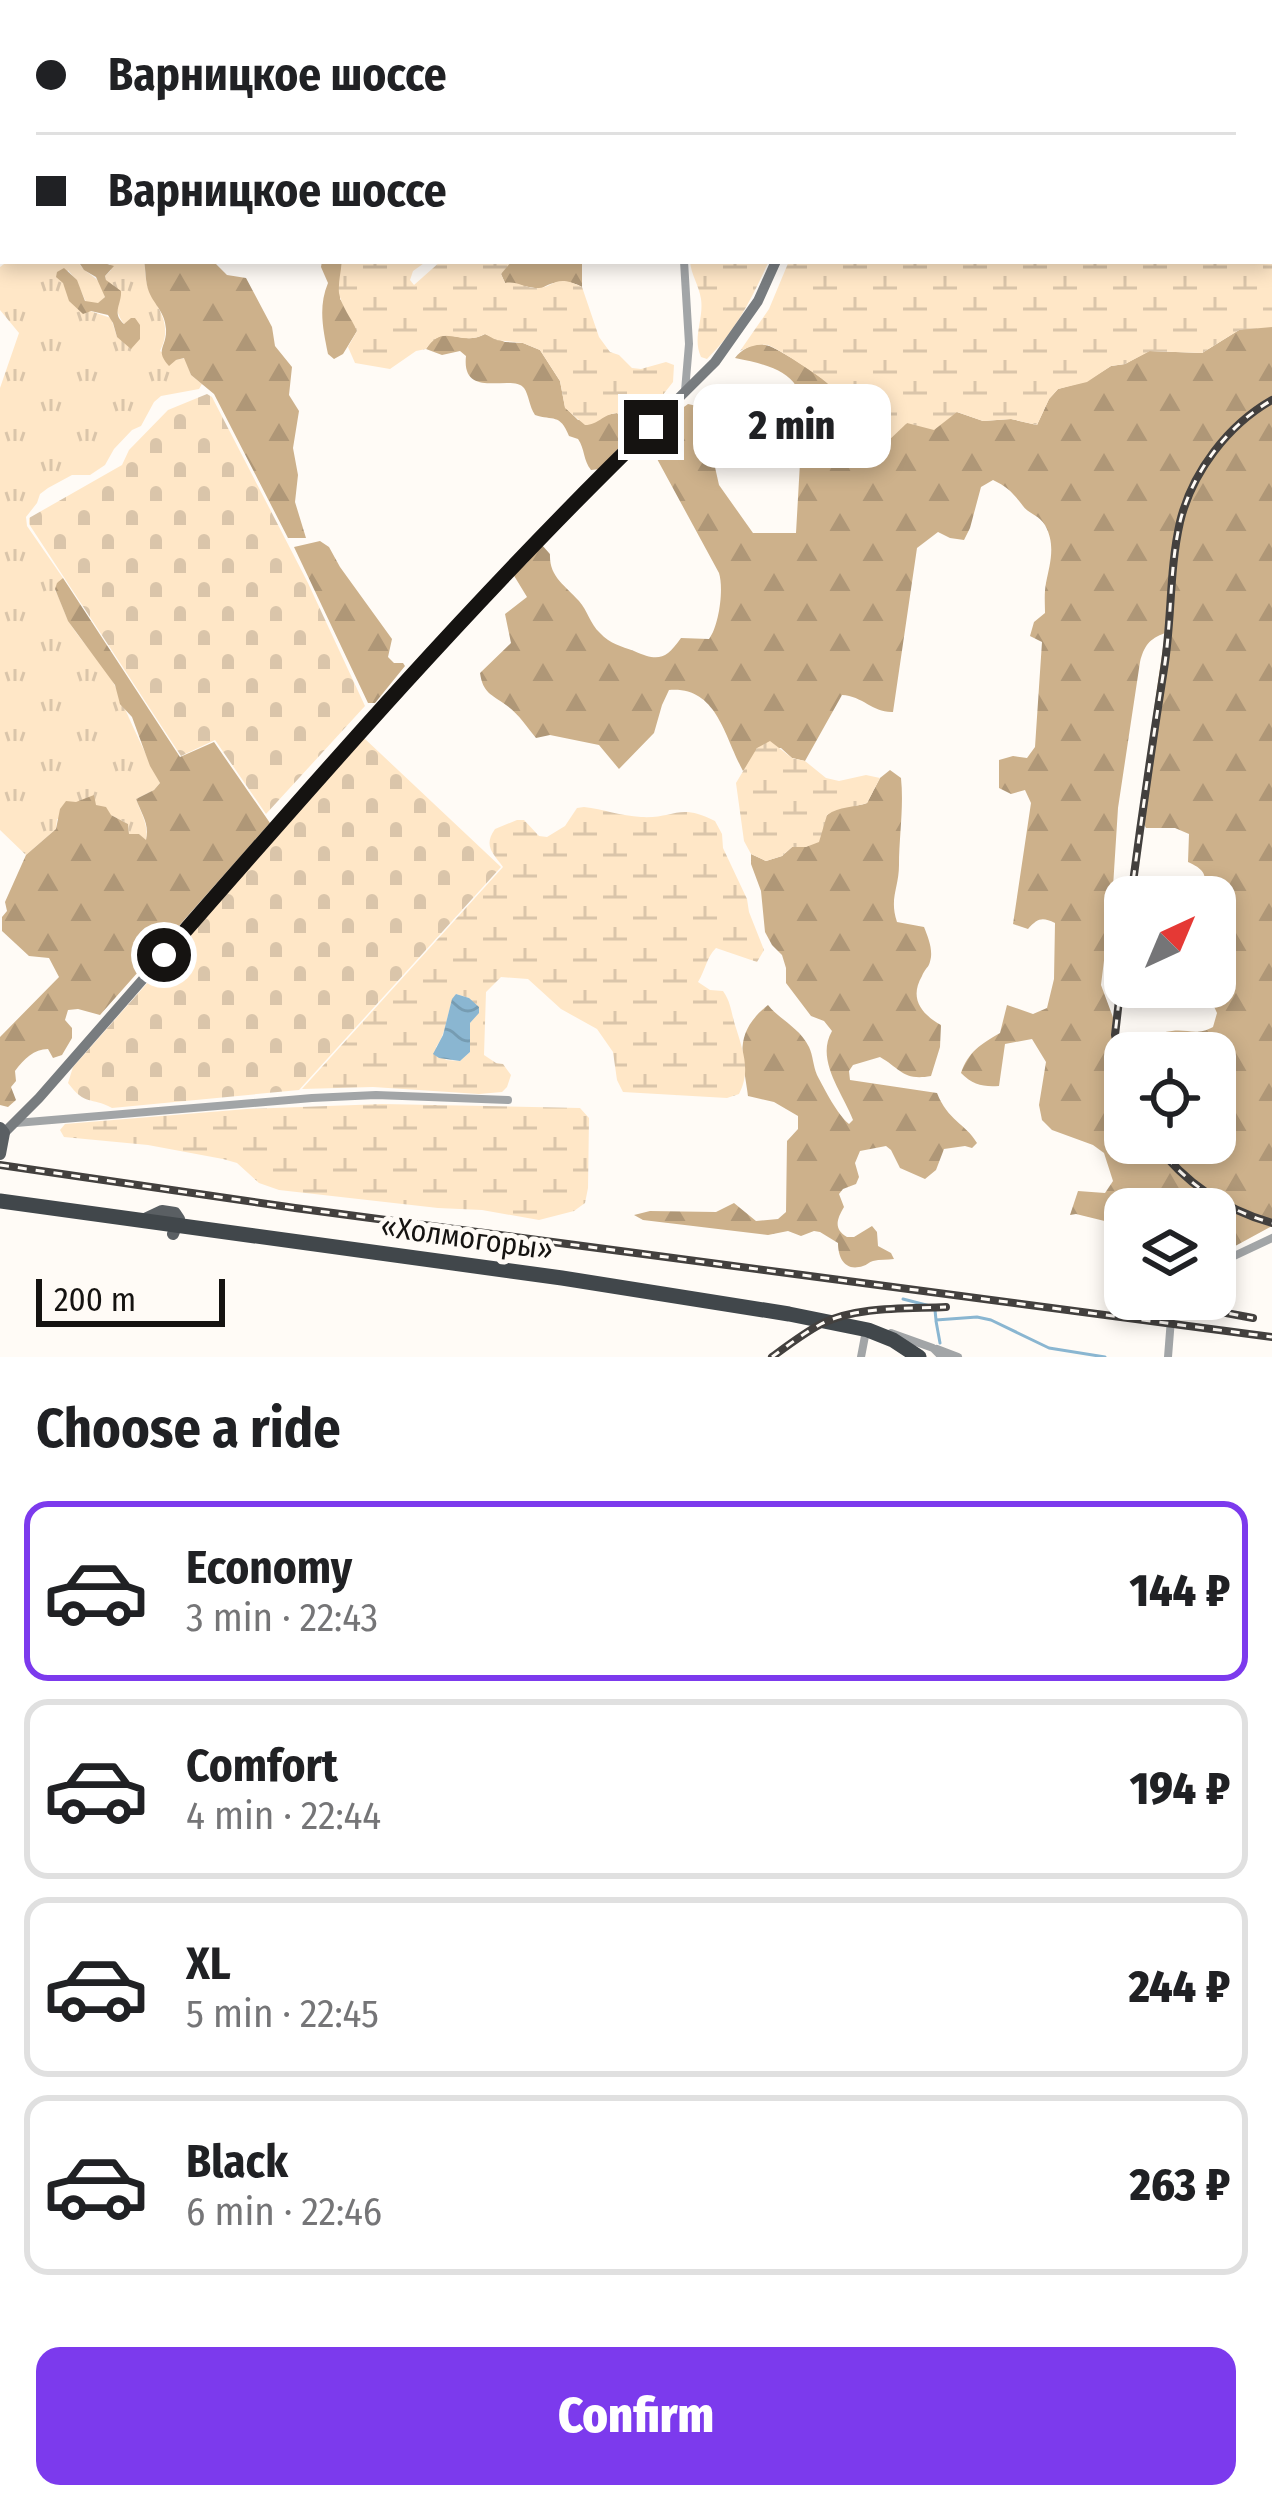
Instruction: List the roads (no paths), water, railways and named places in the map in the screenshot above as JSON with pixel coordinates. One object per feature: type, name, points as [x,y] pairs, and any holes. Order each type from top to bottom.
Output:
[{"type":"highway","name":"«Холмогоры»","points":[[4,1202],[145,1220],[175,1229]]},
{"type":"highway","name":"«Холмогоры»","points":[[4,1202],[770,1310],[926,1352]]},
{"type":"highway","name":"«Холмогоры»","points":[[866,1333],[908,1357]]},
{"type":"main road","points":[[0,1154],[6,1128]]},
{"type":"street","points":[[684,264],[689,344],[685,394]]},
{"type":"street","points":[[6,1128],[550,525],[715,362],[758,302],[775,264]]},
{"type":"street","points":[[6,1128],[312,1097],[508,1100]]},
{"type":"street","points":[[1236,1254],[1272,1238]]},
{"type":"street","points":[[1168,1357],[1174,1320]]},
{"type":"street","points":[[861,1357],[866,1333]]},
{"type":"street","points":[[926,1352],[942,1357]]},
{"type":"street","points":[[926,1352],[958,1357]]},
{"type":"water","points":[[456,994],[479,1007],[470,1023],[470,1052],[460,1061],[433,1054]]},
{"type":"waterway","points":[[903,1299],[934,1307]]},
{"type":"waterway","points":[[935,1310],[936,1320],[991,1320],[1049,1348],[1105,1357]]},
{"type":"waterway","points":[[936,1321],[940,1343]]},
{"type":"railway","points":[[1134,876],[1167,651],[1180,522],[1193,485],[1214,452],[1272,400]]},
{"type":"railway","points":[[1115,1032],[1118,1008]]},
{"type":"railway","points":[[1174,1164],[1206,1193],[1272,1223]]},
{"type":"railway","points":[[0,1165],[1272,1337]]},
{"type":"railway","points":[[772,1357],[835,1318],[882,1309],[946,1307]]},
{"type":"railway","points":[[1236,1315],[1253,1318]]}]
